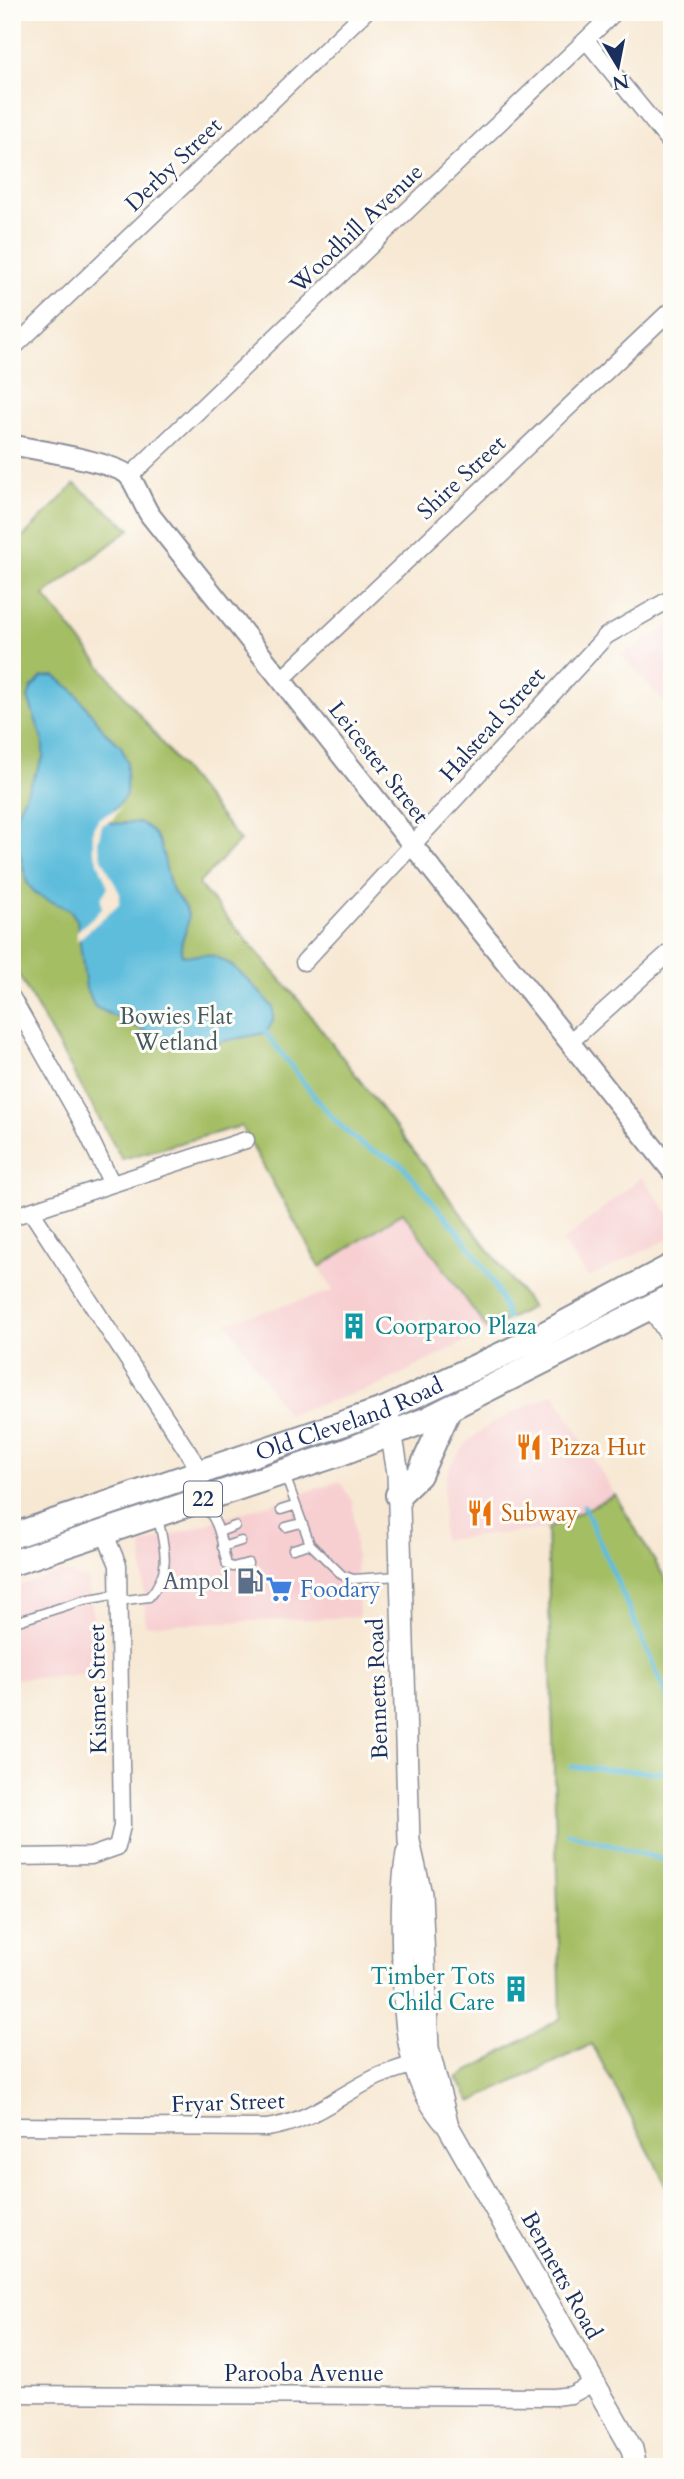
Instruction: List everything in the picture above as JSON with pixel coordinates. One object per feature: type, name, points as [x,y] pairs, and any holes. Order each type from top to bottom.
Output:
[{"type":"highway","name":"Old Cleveland Road","points":[[12,1563],[284,1472],[389,1421],[512,1351],[672,1266]]},
{"type":"highway","name":"Old Cleveland Road","points":[[12,1536],[201,1472],[389,1421],[449,1409],[661,1301]]},
{"type":"highway","points":[[398,1495],[419,1475],[449,1409]]},
{"type":"main road","name":"Bennetts Road","points":[[389,1421],[398,1495],[409,1841],[421,1894],[421,2062],[448,2126],[634,2458],[653,2467]]},
{"type":"street","name":"Derby Street","points":[[12,349],[365,12]]},
{"type":"street","name":"Woodhill Avenue","points":[[129,477],[615,12]]},
{"type":"street","points":[[586,40],[672,145]]},
{"type":"street","name":"Shire Street","points":[[282,678],[672,309]]},
{"type":"street","points":[[12,445],[110,465],[129,477]]},
{"type":"street","name":"Leicester Street","points":[[129,477],[150,514],[672,1171]]},
{"type":"street","name":"Halstead Street","points":[[304,962],[606,636],[672,598]]},
{"type":"street","points":[[570,1042],[672,950]]},
{"type":"street","points":[[12,998],[81,1120],[111,1182]]},
{"type":"street","points":[[12,1217],[111,1182],[246,1140]]},
{"type":"street","points":[[31,1211],[201,1472]]},
{"type":"street","points":[[661,1301],[672,1342]]},
{"type":"street","name":"Kismet Street","points":[[12,1857],[91,1856],[117,1847],[122,1826],[117,1558],[104,1532]]},
{"type":"street","name":"Fryar Street","points":[[12,2126],[267,2128],[291,2124],[314,2115],[378,2076],[421,2062]]},
{"type":"street","name":"Parooba Avenue","points":[[12,2394],[564,2397],[593,2383]]},
{"type":"lane","points":[[284,1472],[294,1506],[310,1544],[347,1578],[399,1576]]},
{"type":"lane","points":[[196,1502],[211,1513],[227,1564],[233,1567],[248,1563]]},
{"type":"lane","points":[[281,1510],[294,1506]]},
{"type":"lane","points":[[12,1623],[84,1600],[149,1597],[166,1568],[158,1514]]},
{"type":"lane","points":[[286,1527],[301,1522]]},
{"type":"lane","points":[[219,1532],[235,1526]]},
{"type":"lane","points":[[222,1547],[241,1541]]},
{"type":"lane","points":[[293,1549],[310,1544]]},
{"type":"shaded area","points":[[672,625],[672,710],[621,655]]},
{"type":"shaded area","points":[[642,1176],[672,1218],[672,1237],[589,1278],[562,1242]]},
{"type":"shaded area","points":[[403,1212],[488,1330],[380,1385],[287,1415],[227,1322],[333,1291],[320,1267]]},
{"type":"shaded area","points":[[554,1393],[615,1495],[547,1529],[442,1540],[444,1486],[451,1464],[468,1441],[490,1424]]},
{"type":"shaded area","name":"Ampol","points":[[340,1481],[353,1503],[359,1617],[145,1625],[142,1545]]},
{"type":"shaded area","points":[[60,1572],[88,1579],[101,1674],[12,1679],[12,1588]]},
{"type":"green space","name":"Bowies Flat Wetland","points":[[75,484],[130,529],[44,595],[240,841],[198,884],[301,1003],[532,1307],[488,1330],[403,1212],[320,1267],[241,1126],[122,1159],[12,963],[12,548]]},
{"type":"green space","points":[[615,1495],[672,1590],[672,2195],[592,2044],[471,2102],[457,2078],[561,2018],[547,1529]]},
{"type":"water","points":[[55,676],[74,691],[106,733],[121,746],[127,762],[126,795],[106,821],[142,824],[154,833],[162,848],[173,891],[188,915],[181,945],[182,955],[209,955],[218,958],[244,976],[273,1007],[273,1021],[266,1033],[197,1046],[164,1040],[95,1007],[86,989],[77,920],[70,910],[37,895],[27,883],[14,829],[16,814],[43,758],[43,741],[28,698],[31,689],[42,677]]},
{"type":"pier","points":[[121,807],[112,820],[102,825],[98,842],[101,856],[120,894],[119,904],[77,941],[77,931],[102,909],[101,898],[108,887],[93,849],[93,828],[99,818]]},
{"type":"waterway","points":[[266,1033],[310,1092],[347,1132],[361,1144],[404,1167],[478,1259],[501,1300],[507,1319]]},
{"type":"waterway","points":[[584,1506],[672,1707]]},
{"type":"waterway","points":[[571,1767],[672,1773]]},
{"type":"waterway","points":[[568,1833],[672,1862]]},
{"type":"place","name":"Coorparoo Plaza","points":[[354,1326]]},
{"type":"place","name":"Pizza Hut","points":[[529,1447]]},
{"type":"place","name":"Subway","points":[[480,1513]]},
{"type":"place","name":"Ampol","points":[[250,1581]]},
{"type":"place","name":"Foodary","points":[[279,1589]]},
{"type":"place","name":"Timber Tots Child Care","points":[[516,1989]]}]
